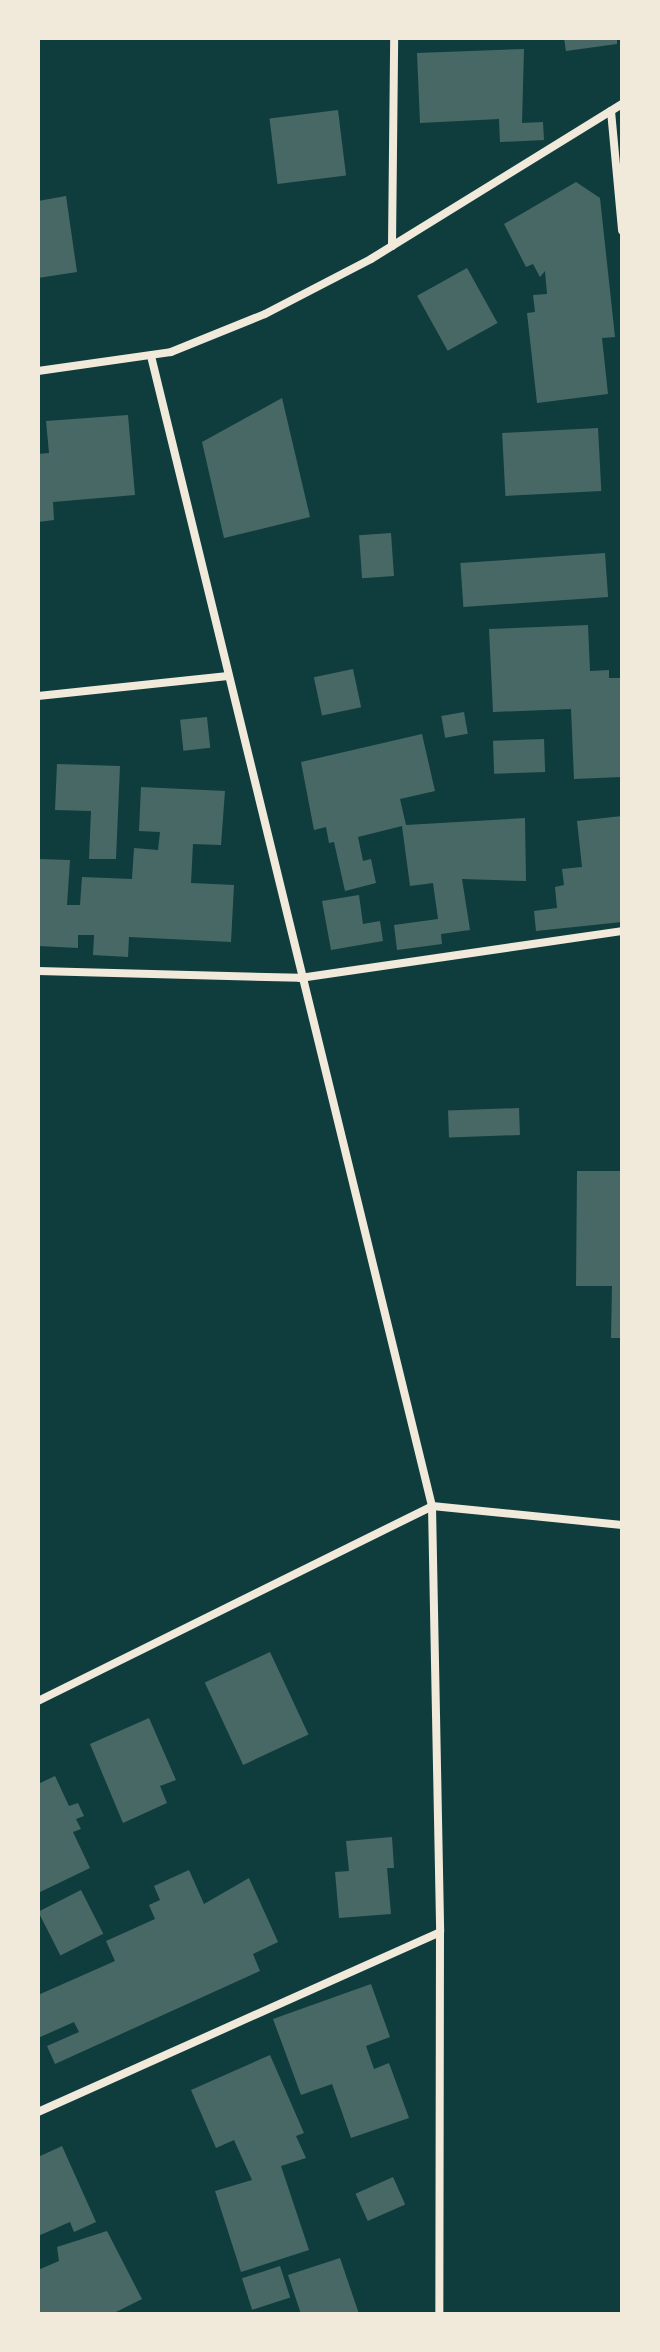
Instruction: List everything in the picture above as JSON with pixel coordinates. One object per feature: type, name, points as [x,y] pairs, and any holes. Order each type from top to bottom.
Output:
[{"type":"street","points":[[392,246],[394,38]]},
{"type":"street","points":[[38,371],[151,356],[265,314],[392,246],[622,104]]},
{"type":"street","points":[[611,111],[622,230]]},
{"type":"street","points":[[151,356],[300,978],[432,1506],[440,1932],[439,2314]]},
{"type":"street","points":[[38,696],[228,676]]},
{"type":"street","points":[[38,971],[300,978],[622,931]]},
{"type":"street","points":[[38,1701],[432,1506],[622,1525]]},
{"type":"street","points":[[38,2112],[440,1932]]},
{"type":"building","points":[[564,38],[617,38],[617,44],[566,51]]},
{"type":"building","points":[[524,49],[522,123],[543,122],[544,140],[500,142],[499,119],[420,123],[417,53]]},
{"type":"building","points":[[338,110],[346,176],[278,184],[270,118]]},
{"type":"building","points":[[576,182],[600,198],[615,337],[602,338],[608,394],[537,403],[527,313],[535,312],[533,295],[547,294],[545,271],[540,277],[533,264],[526,267],[504,224]]},
{"type":"building","points":[[66,196],[77,272],[38,278],[38,201]]},
{"type":"building","points":[[467,268],[498,323],[448,351],[417,296]]},
{"type":"building","points":[[282,398],[310,517],[224,538],[202,442]]},
{"type":"building","points":[[128,415],[135,495],[53,502],[54,520],[38,522],[38,454],[49,453],[46,421]]},
{"type":"building","points":[[598,428],[601,491],[505,496],[502,433]]},
{"type":"building","points":[[391,533],[394,576],[362,578],[359,535]]},
{"type":"building","points":[[605,553],[608,597],[463,607],[460,563]]},
{"type":"building","points":[[588,625],[590,671],[609,670],[609,678],[622,678],[622,777],[574,779],[571,709],[493,712],[489,629]]},
{"type":"building","points":[[353,669],[361,707],[322,715],[314,677]]},
{"type":"building","points":[[464,712],[468,734],[445,738],[441,716]]},
{"type":"building","points":[[207,717],[210,748],[183,751],[180,720]]},
{"type":"building","points":[[422,734],[435,791],[400,799],[406,825],[525,818],[526,881],[462,879],[470,930],[441,934],[442,944],[397,950],[394,925],[438,919],[433,883],[410,886],[402,826],[358,837],[363,861],[371,859],[376,883],[345,891],[334,842],[329,843],[326,827],[314,830],[301,762]]},
{"type":"building","points":[[544,739],[545,772],[494,774],[493,741]]},
{"type":"building","points":[[57,764],[120,766],[116,859],[89,859],[91,811],[55,810]]},
{"type":"building","points":[[141,787],[225,791],[221,845],[193,844],[191,883],[234,885],[231,942],[129,937],[128,957],[93,955],[94,935],[78,935],[78,948],[38,946],[38,859],[70,860],[67,905],[80,905],[82,877],[132,879],[134,848],[158,850],[160,832],[139,831]]},
{"type":"building","points":[[622,816],[622,922],[536,931],[534,911],[557,908],[555,887],[564,885],[562,869],[582,867],[577,821]]},
{"type":"building","points":[[359,895],[363,924],[380,921],[383,941],[331,950],[322,901]]},
{"type":"building","points":[[519,1108],[520,1135],[449,1137],[448,1110]]},
{"type":"building","points":[[577,1171],[622,1171],[622,1338],[611,1338],[612,1286],[576,1286]]},
{"type":"building","points":[[270,1652],[308,1734],[243,1765],[205,1682]]},
{"type":"building","points":[[149,1718],[176,1780],[160,1786],[167,1803],[123,1823],[90,1744]]},
{"type":"building","points":[[55,1776],[69,1806],[78,1803],[84,1816],[76,1819],[81,1829],[73,1832],[90,1868],[38,1893],[38,1784]]},
{"type":"building","points":[[392,1837],[394,1868],[387,1868],[391,1914],[339,1918],[335,1872],[349,1871],[346,1841]]},
{"type":"building","points":[[189,1870],[204,1904],[249,1878],[278,1942],[253,1954],[260,1971],[55,2064],[47,2046],[79,2032],[74,2022],[38,2038],[38,1995],[115,1961],[106,1941],[155,1919],[149,1905],[160,1900],[154,1886]]},
{"type":"building","points":[[81,1890],[103,1934],[60,1955],[38,1912]]},
{"type":"building","points":[[371,1984],[390,2037],[366,2046],[374,2069],[389,2063],[409,2118],[351,2138],[332,2084],[301,2095],[273,2019]]},
{"type":"building","points":[[270,2055],[304,2133],[296,2136],[306,2158],[281,2166],[309,2250],[241,2272],[215,2191],[252,2180],[234,2140],[216,2148],[191,2090]]},
{"type":"building","points":[[62,2146],[96,2222],[74,2232],[70,2222],[38,2236],[38,2157]]},
{"type":"building","points":[[393,2177],[405,2204],[368,2221],[356,2194]]},
{"type":"building","points":[[107,2231],[142,2299],[112,2314],[38,2314],[38,2270],[59,2261],[57,2247]]},
{"type":"building","points":[[340,2258],[359,2314],[301,2314],[288,2275]]},
{"type":"building","points":[[280,2266],[290,2297],[252,2310],[242,2278]]}]
